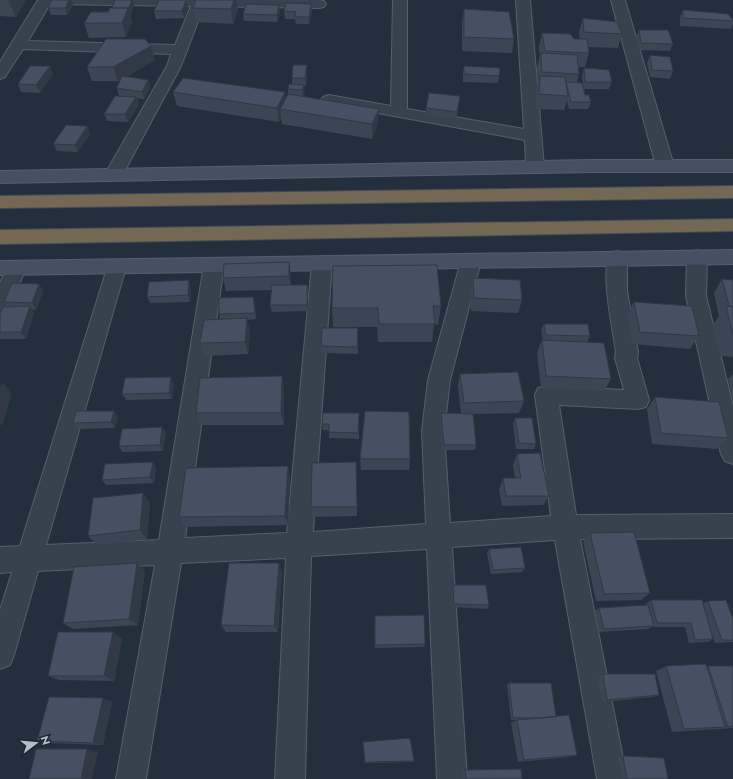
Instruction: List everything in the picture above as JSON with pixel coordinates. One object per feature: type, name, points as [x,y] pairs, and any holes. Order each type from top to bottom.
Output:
[{"type":"highway","points":[[0,202],[733,192]]},
{"type":"highway","points":[[0,237],[733,225]]},
{"type":"main road","points":[[0,177],[535,167],[733,166]]},
{"type":"main road","points":[[8,268],[733,257]]},
{"type":"street","points":[[0,74],[46,0],[200,1],[319,4]]},
{"type":"street","points":[[399,112],[400,0]]},
{"type":"street","points":[[523,0],[535,167]]},
{"type":"street","points":[[618,0],[665,166]]},
{"type":"street","points":[[114,174],[174,66],[200,1]]},
{"type":"street","points":[[18,45],[181,50]]},
{"type":"street","points":[[329,100],[533,136]]},
{"type":"street","points":[[698,257],[696,296],[733,454]]},
{"type":"street","points":[[612,779],[565,527],[546,395],[638,400],[626,358],[617,292],[617,258]]},
{"type":"street","points":[[452,779],[433,431],[435,403],[439,380],[471,261]]},
{"type":"street","points":[[290,779],[300,545],[322,263]]},
{"type":"street","points":[[132,779],[170,552],[214,265]]},
{"type":"street","points":[[0,655],[116,267]]},
{"type":"street","points":[[0,307],[8,268]]},
{"type":"street","points":[[0,560],[300,545],[565,527],[733,526]]},
{"type":"building","points":[[52,0],[69,0],[65,8],[48,8]]},
{"type":"building","points":[[115,0],[132,0],[128,9],[112,8]]},
{"type":"building","points":[[159,0],[186,0],[182,11],[154,11]]},
{"type":"building","points":[[196,0],[234,0],[231,9],[193,8]]},
{"type":"building","points":[[286,3],[311,4],[309,17],[295,17],[296,12],[284,11]]},
{"type":"building","points":[[246,4],[279,5],[277,15],[243,14]]},
{"type":"building","points":[[110,8],[128,8],[122,23],[84,23],[91,12],[108,12]]},
{"type":"building","points":[[464,9],[509,12],[514,39],[464,37]]},
{"type":"building","points":[[683,10],[728,14],[733,21],[683,18]]},
{"type":"building","points":[[583,18],[617,22],[622,34],[584,32]]},
{"type":"building","points":[[639,30],[668,30],[673,44],[641,43]]},
{"type":"building","points":[[542,33],[570,34],[574,39],[587,39],[589,53],[545,51]]},
{"type":"building","points":[[106,39],[145,39],[151,46],[113,67],[87,67]]},
{"type":"building","points":[[541,53],[577,55],[579,74],[542,72]]},
{"type":"building","points":[[650,55],[670,57],[673,71],[652,70]]},
{"type":"building","points":[[293,65],[307,65],[305,78],[292,78]]},
{"type":"building","points":[[30,66],[50,66],[36,85],[18,84]]},
{"type":"building","points":[[464,66],[500,68],[499,76],[464,74]]},
{"type":"building","points":[[584,68],[609,70],[612,82],[585,82]]},
{"type":"building","points":[[122,76],[148,80],[142,92],[117,88]]},
{"type":"building","points":[[540,76],[565,77],[568,96],[539,94]]},
{"type":"building","points":[[183,78],[285,92],[277,108],[173,92]]},
{"type":"building","points":[[566,82],[582,83],[585,95],[589,95],[591,102],[571,102]]},
{"type":"building","points":[[289,84],[304,85],[302,90],[288,89]]},
{"type":"building","points":[[429,93],[460,96],[457,112],[426,108]]},
{"type":"building","points":[[288,94],[379,109],[372,124],[280,109]]},
{"type":"building","points":[[115,96],[136,97],[125,114],[104,114]]},
{"type":"building","points":[[66,125],[87,126],[75,145],[53,144]]},
{"type":"building","points":[[289,262],[289,276],[223,278],[224,264]]},
{"type":"building","points":[[437,265],[441,306],[433,306],[435,324],[379,324],[378,308],[332,308],[333,266]]},
{"type":"building","points":[[473,278],[520,280],[522,300],[474,298]]},
{"type":"building","points":[[722,279],[733,280],[733,307],[729,306]]},
{"type":"building","points":[[189,280],[188,295],[147,297],[149,282]]},
{"type":"building","points":[[12,283],[39,284],[32,303],[4,302]]},
{"type":"building","points":[[272,285],[307,285],[307,305],[270,305]]},
{"type":"building","points":[[253,297],[255,313],[219,314],[219,298]]},
{"type":"building","points":[[634,302],[692,306],[699,336],[640,332]]},
{"type":"building","points":[[30,306],[21,332],[0,332],[0,314],[3,307]]},
{"type":"building","points":[[726,306],[733,307],[733,334]]},
{"type":"building","points":[[247,318],[245,342],[200,343],[204,320]]},
{"type":"building","points":[[544,324],[588,324],[590,336],[546,335]]},
{"type":"building","points":[[322,328],[358,328],[357,347],[321,346]]},
{"type":"building","points":[[542,340],[604,343],[611,379],[546,376]]},
{"type":"building","points":[[518,372],[524,401],[464,403],[460,374]]},
{"type":"building","points":[[282,376],[281,413],[196,413],[200,378]]},
{"type":"building","points":[[171,377],[169,393],[122,394],[125,378]]},
{"type":"building","points":[[655,397],[719,402],[728,438],[661,433]]},
{"type":"building","points":[[76,411],[114,411],[111,422],[73,423]]},
{"type":"building","points":[[365,411],[409,412],[410,459],[360,459]]},
{"type":"building","points":[[323,413],[359,413],[358,433],[329,432],[329,424],[322,424]]},
{"type":"building","points":[[441,413],[473,414],[476,445],[444,445]]},
{"type":"building","points":[[515,418],[532,418],[536,444],[519,443]]},
{"type":"building","points":[[162,427],[160,445],[119,446],[122,429]]},
{"type":"building","points":[[540,453],[549,496],[506,496],[503,478],[521,478],[517,454]]},
{"type":"building","points":[[153,462],[150,477],[102,480],[105,464]]},
{"type":"building","points":[[356,462],[357,507],[311,507],[312,463]]},
{"type":"building","points":[[288,466],[285,516],[179,517],[186,468]]},
{"type":"building","points":[[143,493],[140,530],[88,536],[93,498]]},
{"type":"building","points":[[634,532],[650,593],[604,594],[590,533]]},
{"type":"building","points":[[521,547],[525,568],[493,570],[489,549]]},
{"type":"building","points":[[137,563],[129,619],[63,623],[74,567]]},
{"type":"building","points":[[229,563],[279,563],[274,626],[221,625]]},
{"type":"building","points":[[453,585],[486,585],[489,605],[454,604]]},
{"type":"building","points":[[651,600],[702,600],[713,639],[695,640],[691,623],[657,623]]},
{"type":"building","points":[[726,600],[733,619],[733,640],[722,640],[708,601]]},
{"type":"building","points":[[648,605],[654,626],[604,629],[599,608]]},
{"type":"building","points":[[424,615],[425,644],[375,645],[375,616]]},
{"type":"building","points":[[58,632],[113,632],[104,676],[48,676]]},
{"type":"building","points":[[706,664],[725,727],[684,729],[666,666]]},
{"type":"building","points":[[708,666],[733,666],[733,726],[728,727]]},
{"type":"building","points":[[603,674],[655,674],[659,695],[607,700]]},
{"type":"building","points":[[509,683],[551,683],[556,717],[513,718]]},
{"type":"building","points":[[49,697],[103,698],[93,743],[37,741]]},
{"type":"building","points":[[569,715],[577,755],[524,760],[517,720]]},
{"type":"building","points":[[410,738],[414,761],[365,762],[363,742]]},
{"type":"building","points":[[36,749],[87,749],[81,779],[29,779]]},
{"type":"building","points":[[623,756],[664,758],[668,779],[627,779]]},
{"type":"building","points":[[521,769],[522,779],[466,779],[465,770]]}]
